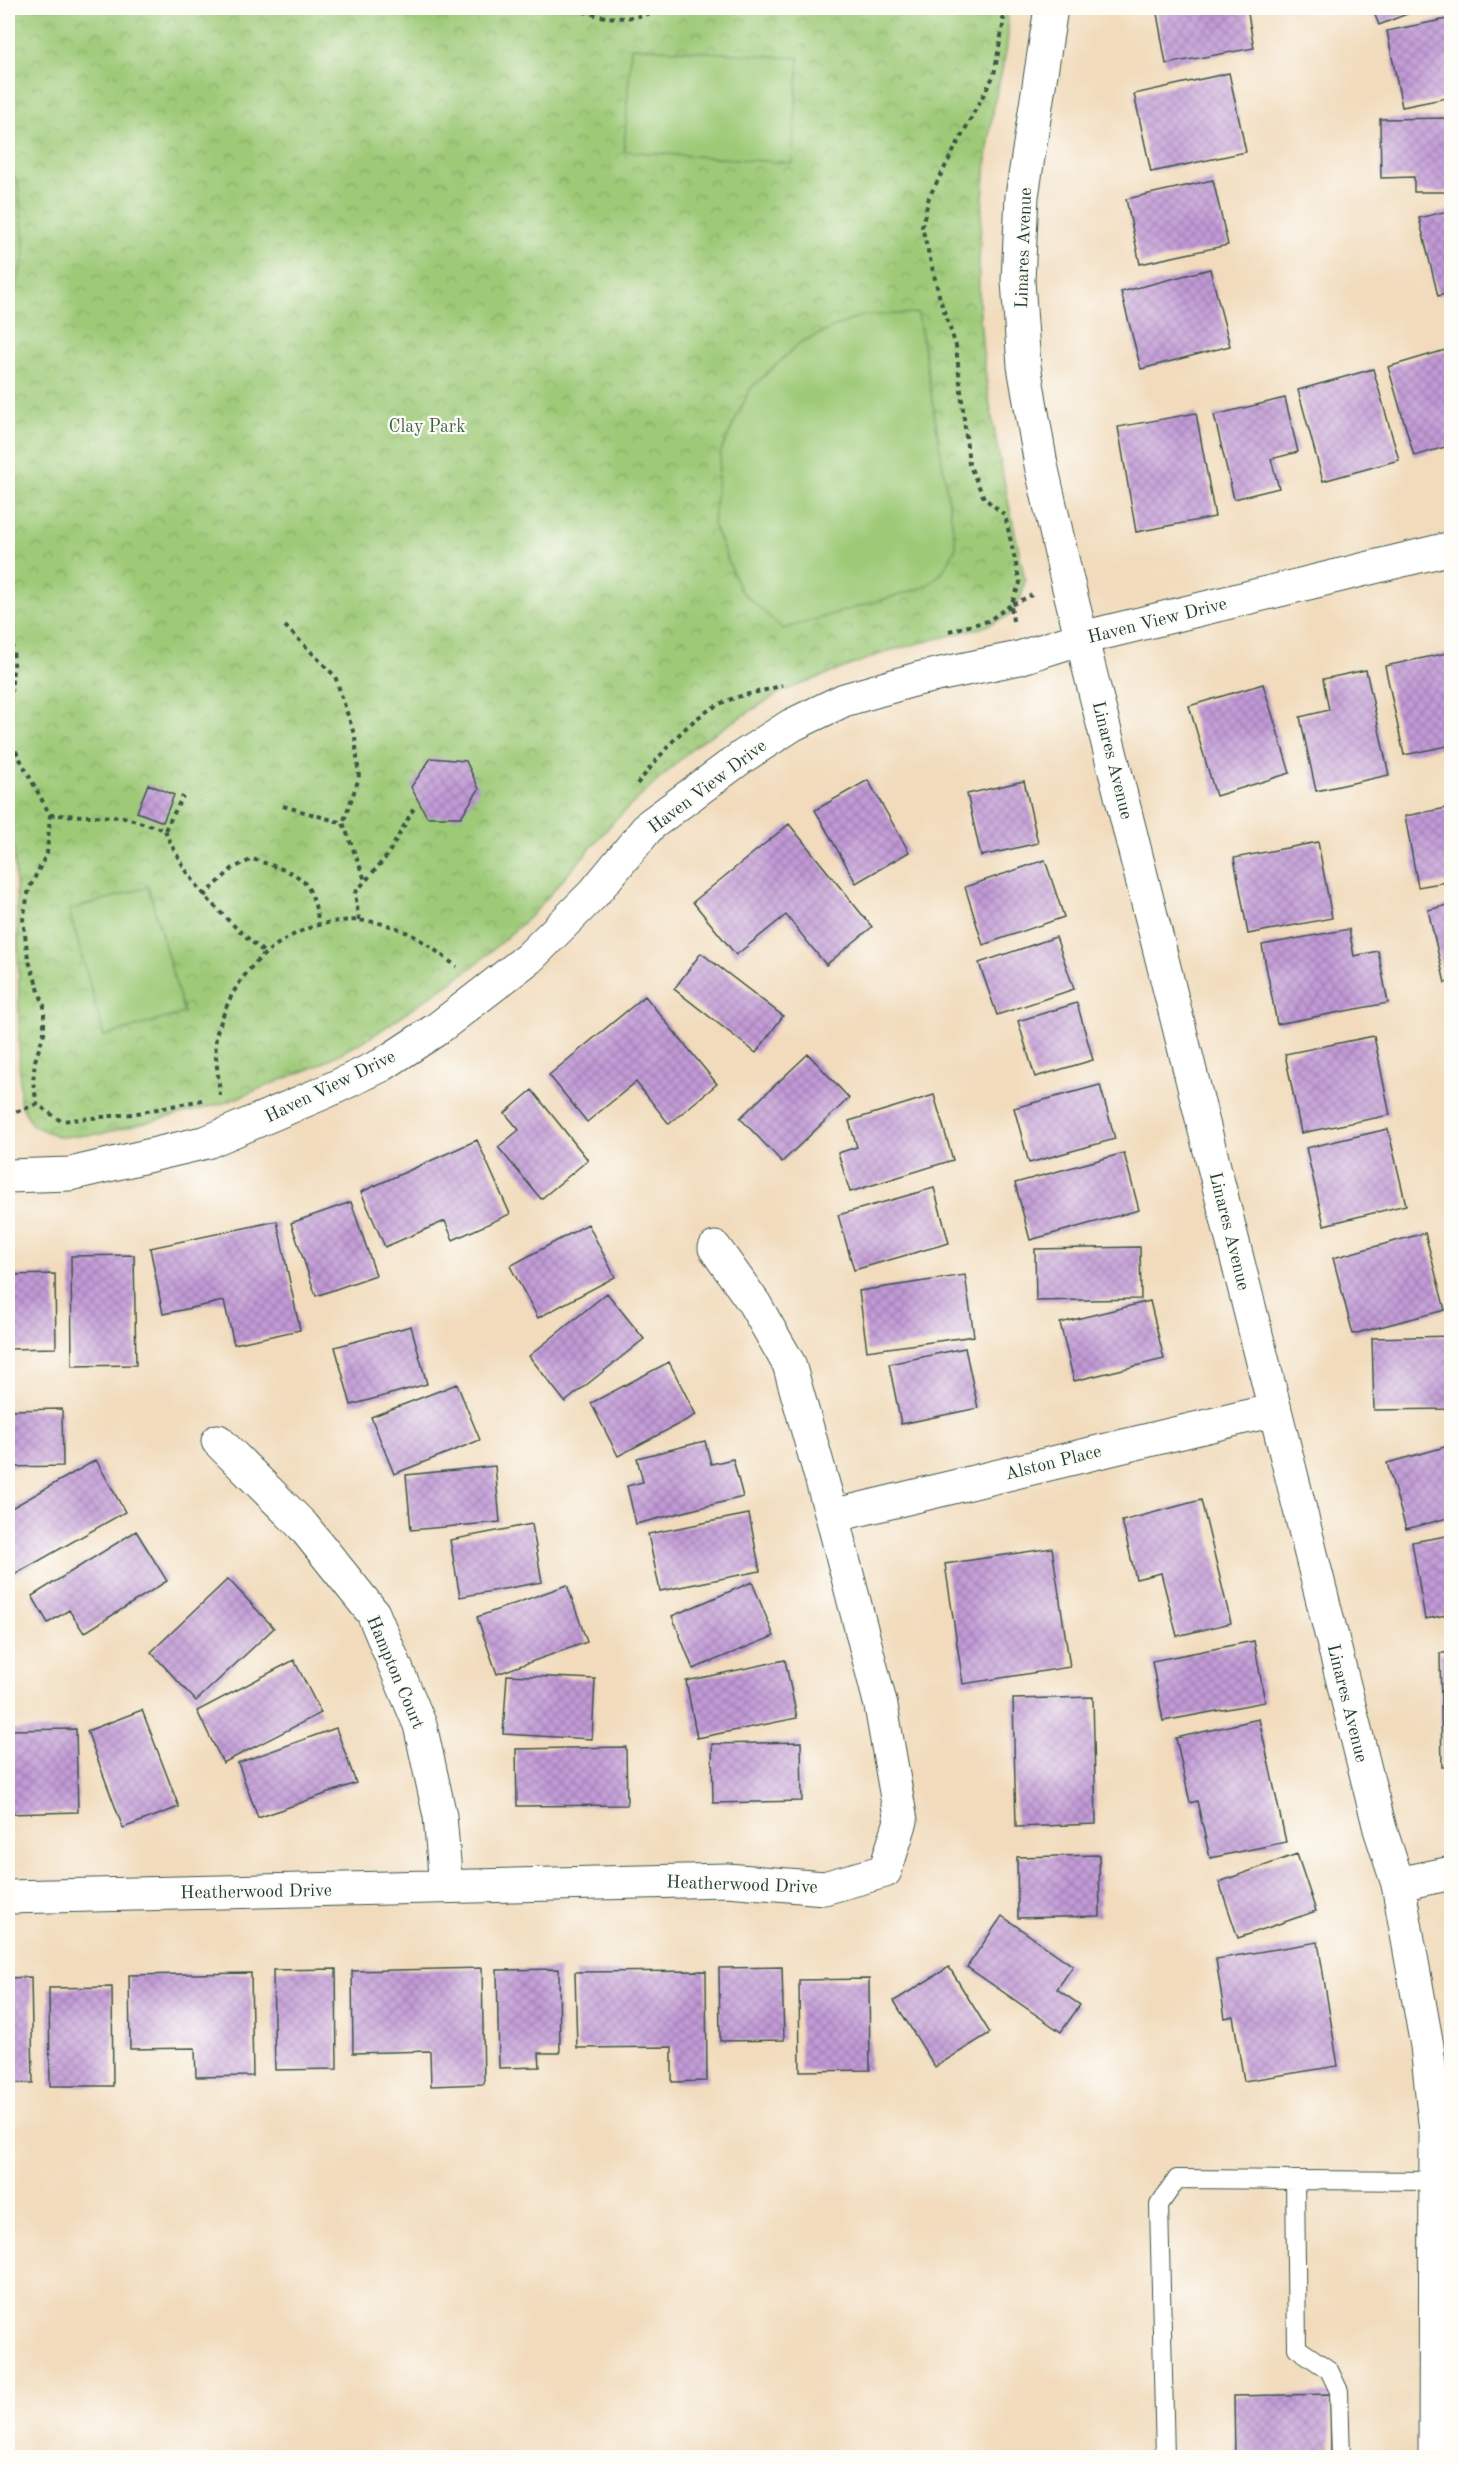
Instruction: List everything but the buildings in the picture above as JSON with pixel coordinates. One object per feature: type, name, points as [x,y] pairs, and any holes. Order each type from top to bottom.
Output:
[{"type":"street","name":"Linares Avenue","points":[[1050,8],[1022,196],[1018,281],[1024,366],[1041,465],[1082,638],[1380,1829],[1398,1884],[1428,2046],[1436,2132],[1435,2457]]},
{"type":"street","name":"Haven View Drive","points":[[8,1176],[70,1174],[207,1142],[382,1065],[437,1029],[529,958],[594,893],[650,825],[742,757],[792,725],[844,700],[917,679],[1019,658],[1082,638],[1452,548]]},
{"type":"street","name":"Heatherwood Drive","points":[[8,1897],[726,1880],[824,1888],[885,1871],[901,1821],[881,1706],[832,1516],[789,1364],[754,1303],[715,1248]]},
{"type":"street","name":"Alston Place","points":[[832,1516],[1274,1410]]},
{"type":"street","name":"Hampton Court","points":[[218,1441],[303,1526],[374,1613],[420,1725],[440,1816],[446,1886]]},
{"type":"street","points":[[1398,1884],[1452,1874]]},
{"type":"lane","points":[[1165,2457],[1159,2205],[1176,2179],[1435,2181]]},
{"type":"lane","points":[[1295,2180],[1297,2348],[1329,2370],[1339,2391],[1341,2457]]},
{"type":"path","points":[[575,8],[587,13],[617,18],[649,15],[664,8]]},
{"type":"path","points":[[845,8],[870,10],[877,8]]},
{"type":"path","points":[[942,632],[988,621],[1011,605],[1020,583],[1005,515],[984,498],[969,464],[956,346],[940,299],[922,227],[929,197],[994,75],[1004,20],[996,8]]},
{"type":"path","points":[[8,617],[14,659],[10,705],[13,747],[50,815],[47,853],[29,889],[22,919],[28,958],[44,1006],[44,1033],[34,1061],[33,1082],[37,1104],[61,1121],[132,1114],[231,1093]]},
{"type":"path","points":[[285,626],[335,676],[355,737],[359,778],[343,823],[365,880]]},
{"type":"path","points":[[632,791],[683,729],[704,712],[726,701],[785,684]]},
{"type":"path","points":[[165,830],[183,796]]},
{"type":"path","points":[[283,806],[343,823]]},
{"type":"path","points":[[359,920],[355,893],[387,856],[414,808]]},
{"type":"path","points":[[50,815],[123,817],[165,830],[177,858],[204,896],[230,924],[265,952]]},
{"type":"path","points":[[204,896],[233,868],[253,859],[299,876],[314,896],[319,924]]},
{"type":"path","points":[[220,1096],[216,1036],[225,1008],[237,982],[265,952],[291,935],[319,924],[359,920],[387,925],[426,942],[457,967]]},
{"type":"path","points":[[449,973],[466,960]]},
{"type":"path","points":[[8,1115],[37,1104]]},
{"type":"green space","name":"Clay Park","points":[[8,8],[1005,8],[1008,19],[1007,45],[993,110],[982,204],[979,300],[986,381],[1025,580],[1021,597],[1010,615],[984,627],[888,651],[781,692],[697,744],[614,821],[534,913],[474,966],[374,1035],[319,1065],[224,1103],[100,1134],[60,1137],[33,1126],[20,1103],[17,909],[8,793]]},
{"type":"green space","points":[[631,47],[799,58],[792,163],[624,151]]},
{"type":"green space","points":[[8,162],[18,185],[25,253],[8,315]]},
{"type":"green space","points":[[918,313],[956,547],[943,571],[922,588],[783,629],[740,590],[713,524],[721,451],[750,389],[801,342],[860,316]]},
{"type":"green space","points":[[148,887],[184,1013],[104,1036],[69,910]]}]
